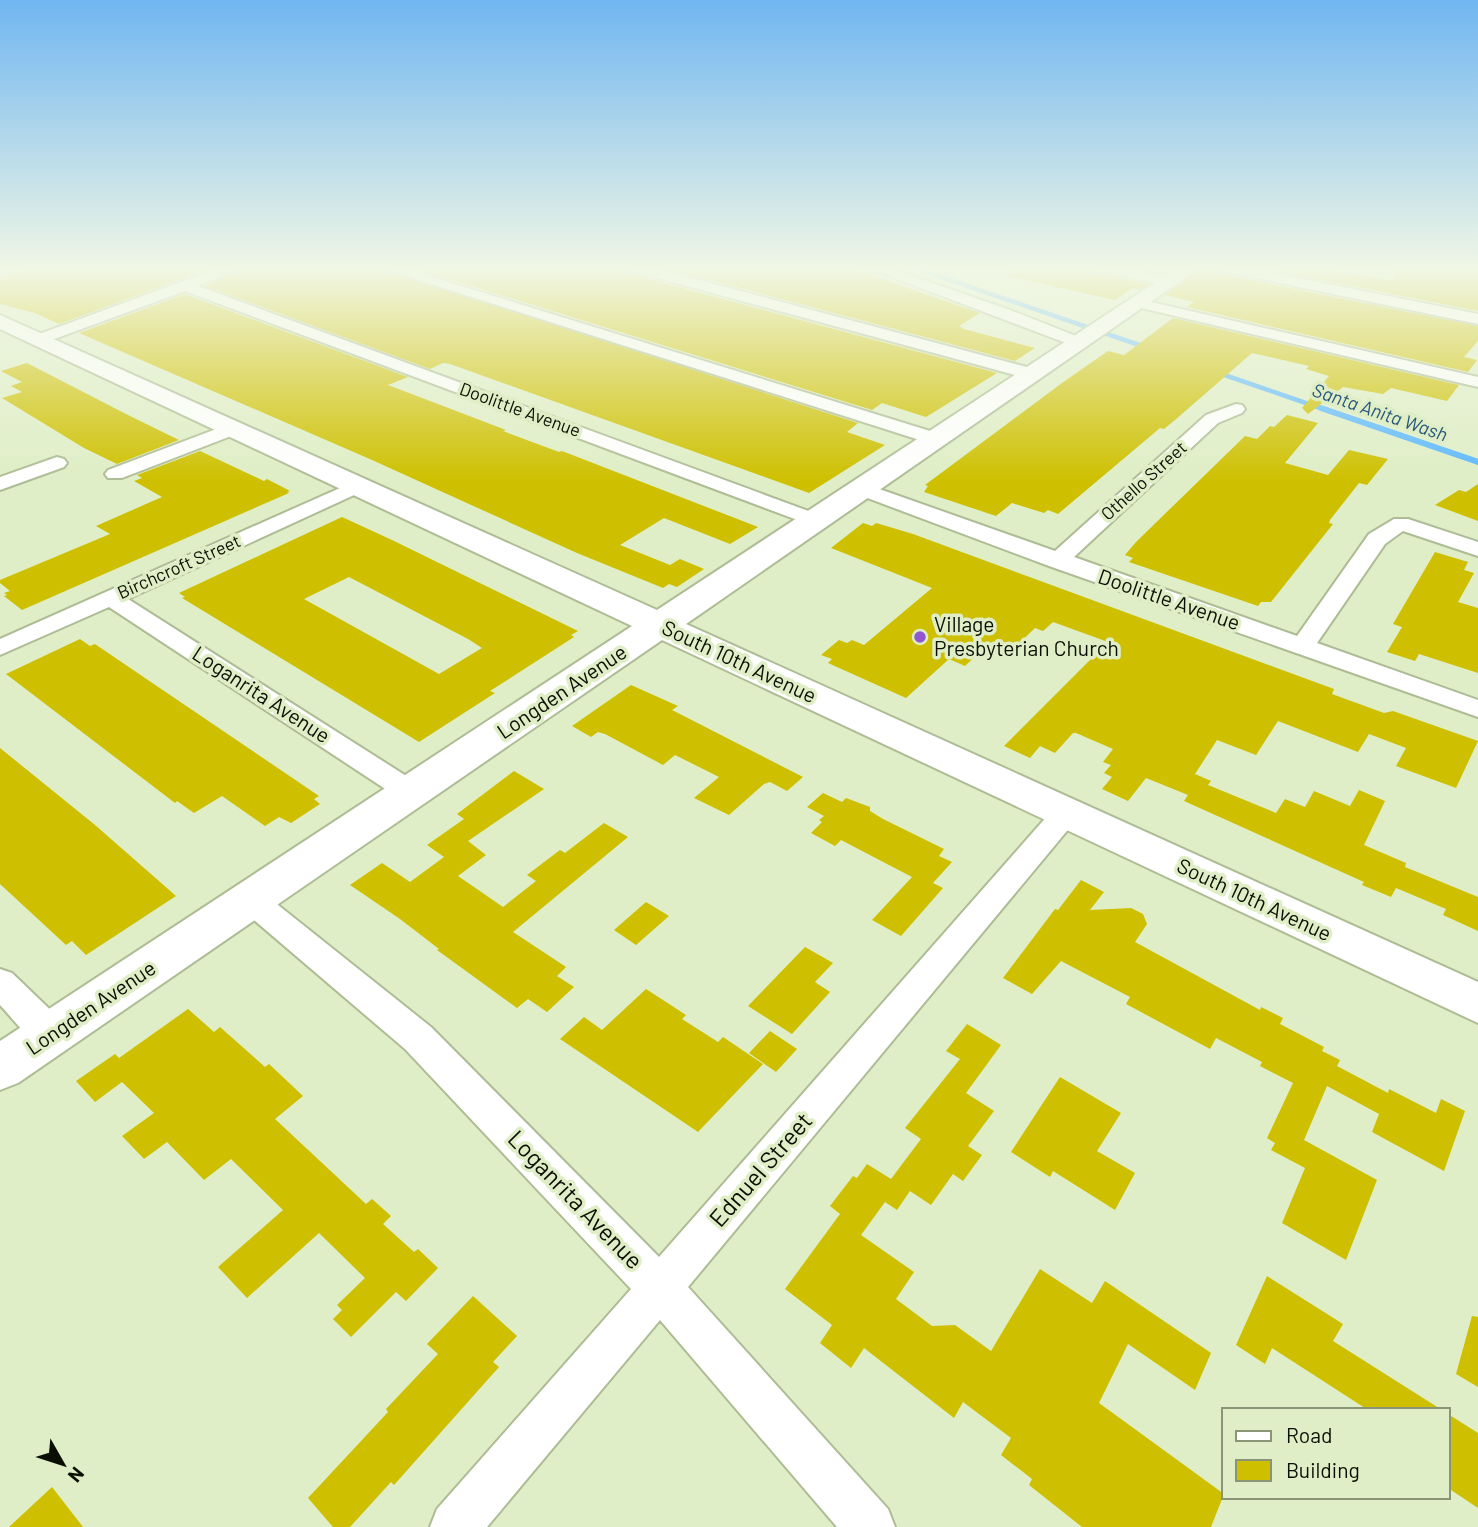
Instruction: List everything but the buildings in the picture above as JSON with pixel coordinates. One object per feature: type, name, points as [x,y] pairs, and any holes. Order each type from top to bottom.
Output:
[{"type":"street","name":"Doolittle Avenue","points":[[326,338],[815,520]]},
{"type":"street","points":[[613,338],[936,439]]},
{"type":"street","points":[[899,338],[1032,374]]},
{"type":"street","name":"Longden Avenue","points":[[0,1068],[1087,338]]},
{"type":"street","points":[[1290,338],[1478,382]]},
{"type":"street","name":"South 10th Avenue","points":[[40,339],[1478,1003]]},
{"type":"street","name":"Othello Street","points":[[1057,561],[1212,419],[1236,409]]},
{"type":"street","points":[[115,474],[232,429]]},
{"type":"street","points":[[0,484],[57,463]]},
{"type":"street","name":"Birchcroft Street","points":[[0,648],[358,486]]},
{"type":"street","name":"Doolittle Avenue","points":[[861,489],[1478,709]]},
{"type":"street","points":[[1302,647],[1377,539],[1401,523],[1478,549]]},
{"type":"street","name":"Loganrita Avenue","points":[[110,598],[412,793]]},
{"type":"street","name":"Ednuel Street","points":[[455,1527],[1066,813]]},
{"type":"street","name":"Loganrita Avenue","points":[[252,901],[418,1038],[660,1288],[870,1527]]},
{"type":"street","points":[[0,983],[51,1034]]},
{"type":"waterway","name":"Santa Anita Wash","points":[[1120,338],[1148,348]]},
{"type":"waterway","name":"Santa Anita Wash","points":[[1216,372],[1326,410]]},
{"type":"waterway","name":"Santa Anita Wash","points":[[1321,408],[1478,462]]},
{"type":"place","name":"Village Presbyterian Church","points":[[920,637]]}]
